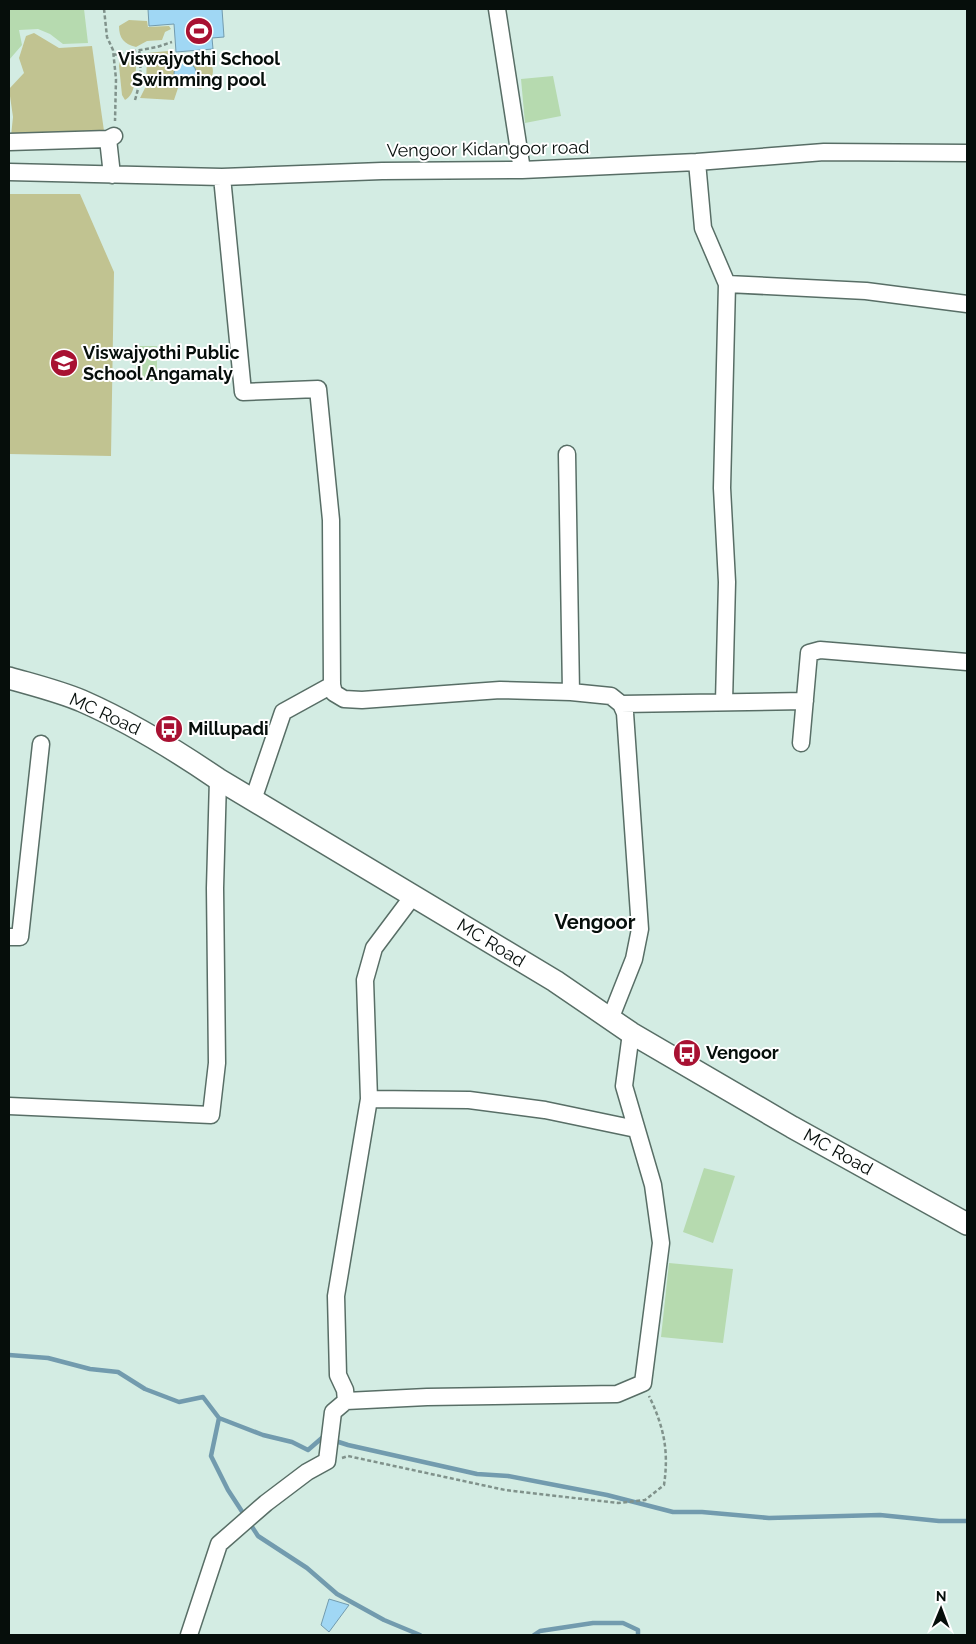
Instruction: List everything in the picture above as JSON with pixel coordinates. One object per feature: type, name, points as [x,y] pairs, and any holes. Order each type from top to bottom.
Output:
[{"type":"main road","name":"MC Road","points":[[9,678],[80,701],[132,725],[183,755],[218,779],[556,981],[611,1017],[631,1033],[792,1127],[967,1224]]},
{"type":"street","points":[[497,9],[522,170]]},
{"type":"street","points":[[9,142],[111,138],[112,175]]},
{"type":"street","name":"Vengoor Kidangoor road","points":[[9,172],[222,177],[382,171],[522,170],[697,162],[824,152],[967,153]]},
{"type":"street","points":[[697,162],[703,228],[727,284],[722,488],[727,582],[724,702]]},
{"type":"street","points":[[222,177],[243,392],[318,389],[331,520],[332,686],[334,693],[344,699],[362,700],[500,690],[571,692],[611,696],[621,704],[625,713],[640,929],[634,959],[611,1017]]},
{"type":"street","points":[[727,284],[866,291],[967,304]]},
{"type":"street","points":[[567,454],[571,692]]},
{"type":"street","points":[[801,743],[810,653],[820,650],[967,662]]},
{"type":"street","points":[[253,800],[283,712],[332,686]]},
{"type":"street","points":[[621,704],[805,701]]},
{"type":"street","points":[[9,937],[20,937],[41,744]]},
{"type":"street","points":[[9,1106],[211,1114],[217,1063],[215,888],[218,779]]},
{"type":"street","points":[[346,1401],[345,1390],[338,1375],[336,1296],[369,1099],[365,980],[374,948],[413,896]]},
{"type":"street","points":[[189,1635],[219,1544],[266,1503],[307,1472],[327,1461],[333,1412],[346,1401],[427,1397],[617,1394],[643,1383],[661,1243],[654,1185],[624,1086],[631,1033]]},
{"type":"street","points":[[369,1099],[469,1100],[545,1110],[636,1129]]},
{"type":"path","points":[[104,9],[107,37],[113,56],[117,96],[111,138]]},
{"type":"path","points":[[113,56],[172,42]]},
{"type":"path","points":[[135,100],[138,90],[139,50]]},
{"type":"path","points":[[327,1461],[348,1456],[505,1490],[618,1503],[645,1500],[664,1485],[668,1461],[661,1420],[643,1383]]},
{"type":"green space","points":[[129,20],[147,21],[148,27],[169,26],[171,29],[165,32],[162,40],[147,41],[136,47],[125,42],[120,34],[119,26]]},
{"type":"green space","points":[[34,33],[59,48],[92,46],[104,131],[11,136],[13,117],[9,89],[24,73],[19,58],[26,36]]},
{"type":"green space","points":[[168,51],[180,62],[188,63],[209,59],[213,68],[212,76],[201,89],[194,87],[178,88],[174,100],[140,98],[146,86],[147,53]]},
{"type":"green space","points":[[129,58],[136,63],[135,78],[133,89],[125,100],[122,95],[119,66],[120,61]]},
{"type":"green space","name":"Viswajyothi Public School Angamaly","points":[[9,194],[80,194],[114,272],[111,456],[9,454]]},
{"type":"water","name":"Viswajyothi School Swimming pool","points":[[148,9],[222,9],[224,37],[212,38],[213,49],[176,52],[174,24],[149,26]]},
{"type":"water","points":[[185,62],[195,69],[196,73],[189,83],[185,84],[175,77],[174,73],[181,63]]},
{"type":"water","points":[[329,1599],[349,1605],[329,1632],[321,1625]]},
{"type":"building","points":[[9,9],[84,9],[88,43],[63,44],[50,34],[38,29],[19,30],[22,45],[9,60]]},
{"type":"building","points":[[553,76],[561,116],[525,123],[521,79]]},
{"type":"building","points":[[135,346],[157,346],[157,381],[136,381]]},
{"type":"building","points":[[704,1168],[735,1176],[713,1243],[683,1232]]},
{"type":"building","points":[[669,1263],[733,1269],[723,1343],[661,1337]]},
{"type":"waterway","points":[[9,1355],[48,1358],[90,1369],[118,1372],[145,1389],[179,1402],[203,1397],[219,1418],[211,1456],[228,1490],[258,1536],[307,1568],[337,1594],[384,1620],[420,1635]]},
{"type":"waterway","points":[[219,1418],[263,1435],[292,1442],[308,1450],[323,1437],[348,1445],[477,1474],[508,1476],[607,1495],[673,1512],[702,1512],[769,1518],[880,1515],[939,1521],[967,1521]]},
{"type":"waterway","points":[[534,1635],[540,1631],[593,1623],[623,1623],[638,1630],[638,1635]]},
{"type":"place","name":"Viswajyothi School Swimming pool","points":[[199,31]]},
{"type":"place","name":"Viswajyothi Public School Angamaly","points":[[64,363]]},
{"type":"place","name":"Millupadi","points":[[169,729]]},
{"type":"place","name":"Vengoor","points":[[687,1053]]},
{"type":"district","name":"Vengoor","points":[[595,922]]}]
